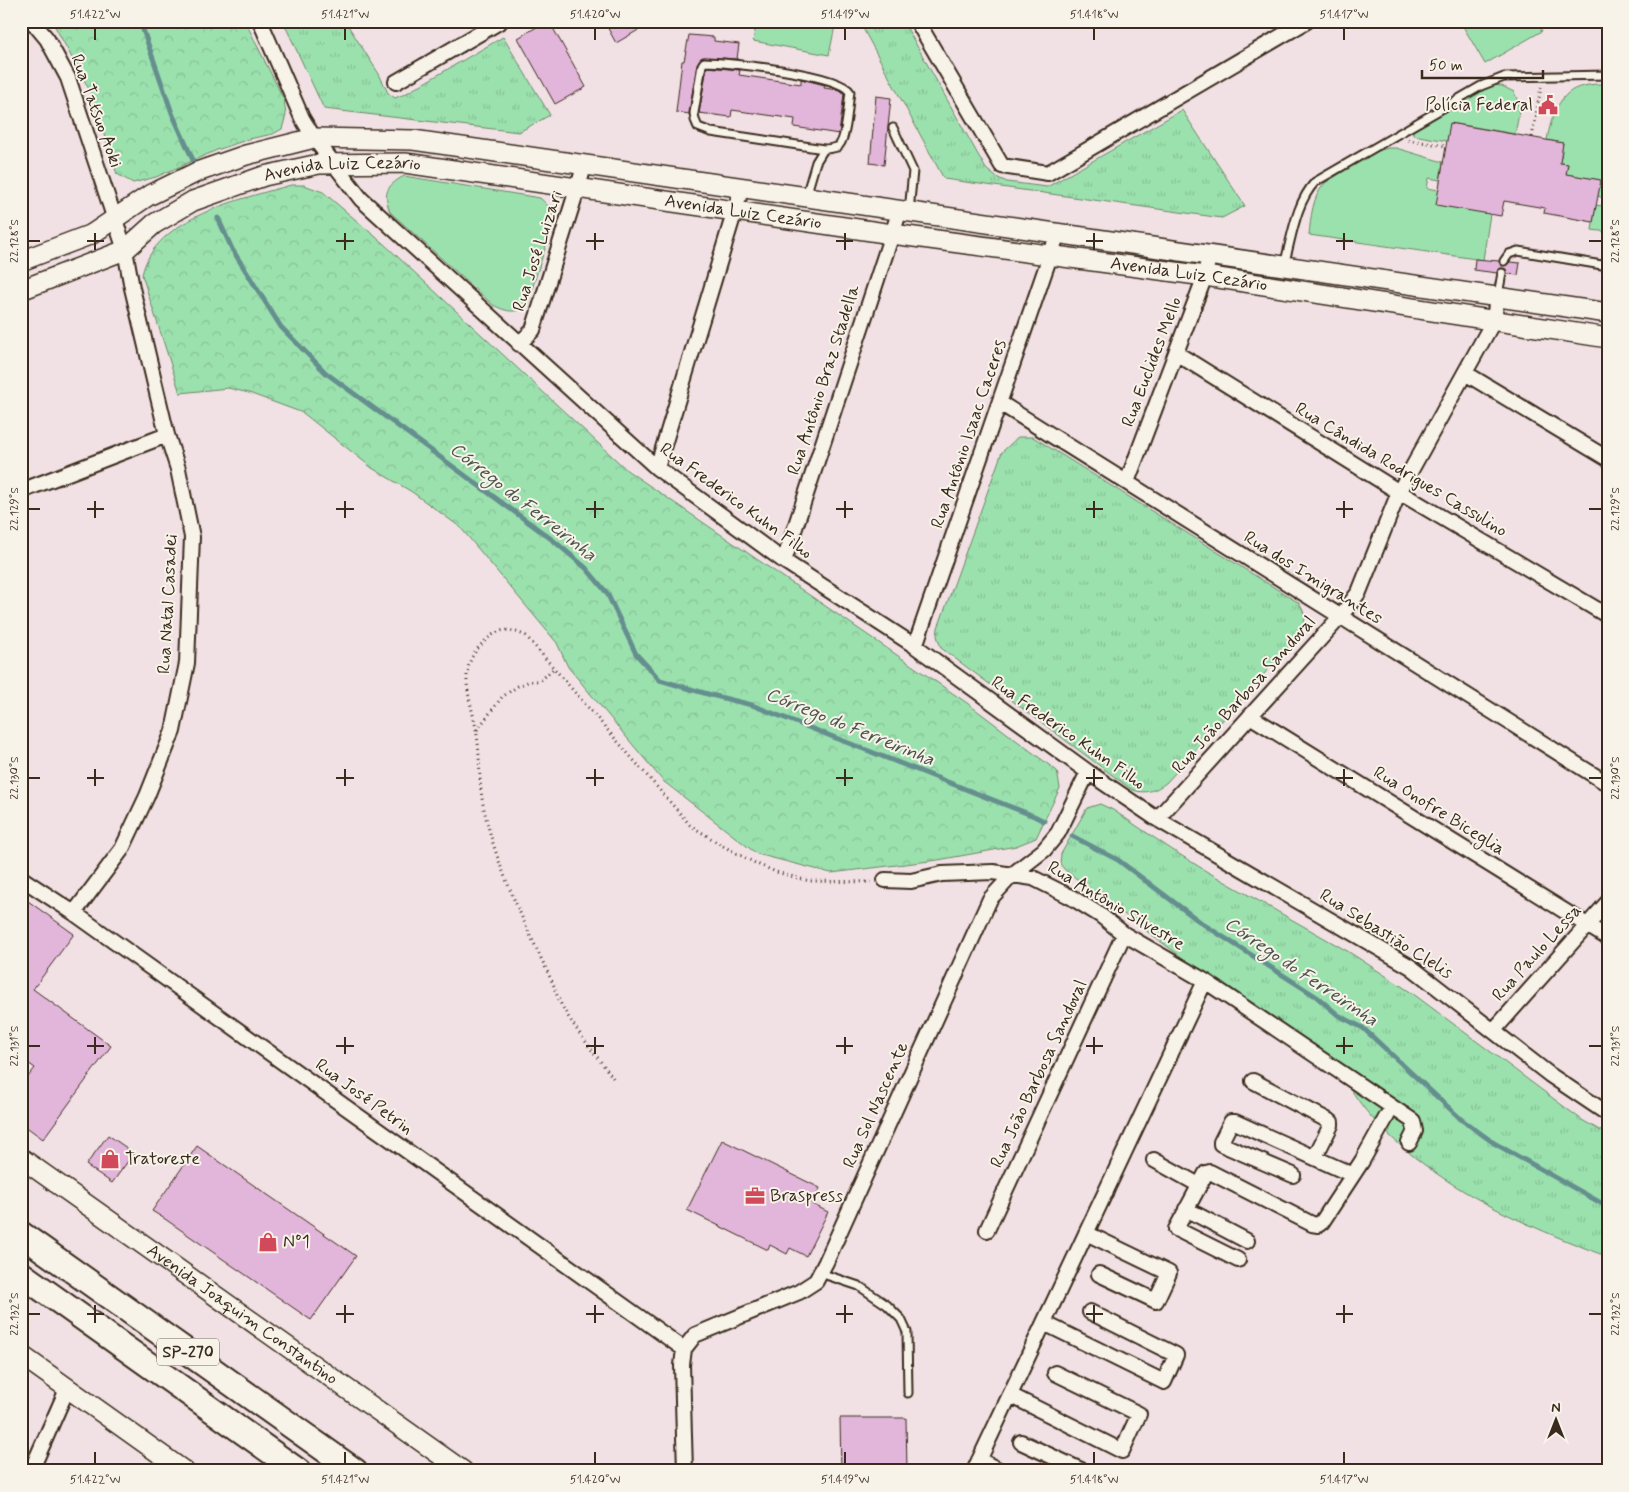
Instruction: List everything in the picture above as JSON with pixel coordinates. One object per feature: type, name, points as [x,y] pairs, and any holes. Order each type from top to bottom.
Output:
[{"type":"highway","name":"SP-270","points":[[21,1234],[355,1471]]},
{"type":"highway","name":"SP-270","points":[[21,1274],[298,1471]]},
{"type":"street","name":"Rua Tatsuo Aoki","points":[[32,21],[47,39],[68,78],[114,219]]},
{"type":"street","name":"Rua Frederico Kuhn Filho","points":[[260,21],[302,118],[314,138],[361,199],[657,468],[784,561],[915,646],[1088,772],[1157,819]]},
{"type":"street","points":[[396,82],[500,21]]},
{"type":"street","points":[[917,21],[1002,166],[1048,173],[1307,21]]},
{"type":"street","name":"Avenida Luiz Cezário","points":[[21,261],[92,234],[148,196],[197,172],[246,154],[314,138],[413,140],[1608,312]]},
{"type":"street","name":"Avenida Luiz Cezário","points":[[21,290],[125,250],[154,224],[193,201],[264,176],[319,164],[405,163],[818,224],[1205,276],[1608,338]]},
{"type":"street","name":"Rua José Luizari","points":[[520,344],[533,330],[585,164]]},
{"type":"street","points":[[657,468],[742,187]]},
{"type":"street","points":[[815,198],[818,224]]},
{"type":"street","name":"Rua Antônio Braz Stadella","points":[[784,561],[892,234],[905,211]]},
{"type":"street","name":"Rua Natal Casadei","points":[[74,913],[122,849],[147,796],[173,732],[187,663],[192,537],[178,469],[167,435],[132,288],[125,250],[114,219]]},
{"type":"street","name":"Rua Antônio Isaac Caceres","points":[[915,646],[1058,233]]},
{"type":"street","name":"Rua Euclides Mello","points":[[1127,482],[1205,276],[1209,255]]},
{"type":"street","name":"Rua João Barbosa Sandoval","points":[[1157,819],[1340,617],[1359,592],[1399,492],[1494,320],[1497,297]]},
{"type":"street","name":"Rua Cândida Rodrigues Cassulino","points":[[1176,353],[1399,492],[1608,616]]},
{"type":"street","points":[[1465,373],[1608,459]]},
{"type":"street","name":"Rua dos Imigrantes","points":[[1000,402],[1608,784]]},
{"type":"street","points":[[21,491],[167,435]]},
{"type":"street","name":"Rua Onofre Biceglia","points":[[1250,716],[1608,938]]},
{"type":"street","name":"Rua Sol Nascente","points":[[684,1349],[695,1335],[799,1292],[816,1281],[990,899],[1012,874],[1044,850],[1058,833],[1088,772]]},
{"type":"street","name":"Rua Sebastião Clelis","points":[[1157,819],[1411,967],[1550,1075],[1608,1114]]},
{"type":"street","name":"Rua Antônio Silvestre","points":[[885,880],[911,881],[942,874],[993,872],[1033,878],[1070,897],[1100,915],[1124,934],[1205,981],[1413,1120],[1415,1131],[1409,1143]]},
{"type":"street","name":"Rua José Petrin","points":[[21,878],[74,913],[684,1349]]},
{"type":"street","name":"Rua Paulo Lessa","points":[[1494,1030],[1608,902]]},
{"type":"street","name":"Rua João Barbosa Sandoval","points":[[987,1230],[1124,934]]},
{"type":"street","points":[[1001,1471],[977,1466],[1205,981]]},
{"type":"street","points":[[1253,1081],[1331,1122],[1314,1157]]},
{"type":"street","points":[[1238,1260],[1176,1228],[1206,1172],[1210,1172],[1312,1224],[1318,1225],[1322,1222],[1353,1175],[1392,1107]]},
{"type":"street","points":[[1293,1175],[1221,1144],[1231,1122],[1235,1122],[1353,1175]]},
{"type":"street","name":"Avenida Joaquim Constantino","points":[[21,1158],[463,1471]]},
{"type":"street","points":[[1154,1160],[1199,1185]]},
{"type":"street","points":[[1186,1209],[1247,1241]]},
{"type":"street","points":[[1086,1233],[1169,1272],[1156,1301],[1099,1274]]},
{"type":"street","points":[[1044,1323],[1164,1382],[1176,1355],[1090,1312]]},
{"type":"street","points":[[684,1349],[682,1365],[685,1471]]},
{"type":"street","points":[[21,1355],[184,1471]]},
{"type":"street","points":[[1010,1395],[1122,1451],[1140,1414],[1055,1373]]},
{"type":"street","points":[[31,1471],[68,1387]]},
{"type":"street","points":[[1021,1442],[1083,1471]]},
{"type":"lane","points":[[815,198],[816,162],[824,149],[836,147],[841,143],[844,136],[850,92],[847,87],[818,77],[724,62],[704,62],[694,113],[694,120],[698,127],[711,132],[824,149]]},
{"type":"lane","points":[[1284,266],[1300,206],[1306,192],[1314,182],[1481,86],[1504,77],[1608,75]]},
{"type":"lane","points":[[893,128],[913,171],[905,211]]},
{"type":"lane","points":[[1504,262],[1509,254],[1518,251],[1608,266]]},
{"type":"lane","points":[[1497,297],[1502,273]]},
{"type":"lane","points":[[820,1272],[859,1286],[887,1305],[901,1320],[907,1332],[908,1393]]},
{"type":"path","points":[[1532,137],[1542,76]]},
{"type":"path","points":[[1393,138],[1446,146]]},
{"type":"path","points":[[613,1078],[563,1009],[498,860],[484,808],[467,669],[470,658],[476,649],[492,634],[503,630],[514,630],[526,636],[690,825],[722,846],[756,864],[776,872],[809,881],[862,883],[885,880]]},
{"type":"path","points":[[476,731],[502,697],[518,686],[530,681],[540,680],[554,668]]},
{"type":"green space","points":[[52,21],[245,21],[284,100],[286,115],[282,129],[273,134],[249,139],[217,150],[156,177],[133,183],[117,174],[89,89]]},
{"type":"green space","points":[[283,21],[345,21],[379,74],[388,93],[395,98],[503,37],[550,115],[519,132],[324,109]]},
{"type":"green space","points":[[757,21],[836,21],[829,55],[753,41]]},
{"type":"green space","points":[[859,21],[903,21],[986,169],[996,177],[1007,182],[1047,187],[1182,110],[1245,206],[1222,218],[944,179]]},
{"type":"green space","points":[[1460,21],[1536,21],[1542,31],[1485,64]]},
{"type":"green space","points":[[1491,85],[1502,86],[1514,92],[1519,108],[1515,134],[1451,123],[1447,141],[1413,135],[1413,130]]},
{"type":"green space","points":[[1587,85],[1608,85],[1608,232],[1592,230],[1596,205],[1602,206],[1603,198],[1598,196],[1600,180],[1566,174],[1568,164],[1560,163],[1563,143],[1547,140],[1554,114],[1562,99],[1568,93]]},
{"type":"green space","points":[[1396,148],[1443,162],[1440,180],[1429,178],[1427,188],[1439,190],[1490,214],[1483,260],[1309,235],[1317,194],[1325,183],[1374,152]]},
{"type":"green space","points":[[404,176],[540,198],[547,204],[551,210],[553,221],[527,305],[519,310],[510,311],[493,305],[390,212],[387,200],[388,191],[393,183]]},
{"type":"green space","points":[[291,185],[304,185],[323,192],[384,244],[628,471],[967,703],[1057,771],[1060,788],[1036,838],[1016,846],[938,860],[831,873],[757,854],[663,781],[568,667],[557,643],[460,527],[412,492],[372,468],[303,413],[249,393],[228,388],[180,393],[142,275],[150,255],[163,238],[203,213],[225,204]]},
{"type":"green space","points":[[1018,437],[1033,437],[1299,603],[1303,612],[1304,622],[1299,635],[1167,782],[1154,790],[1141,792],[1131,789],[941,648],[937,636],[938,628],[1002,452]]},
{"type":"green space","points":[[1100,804],[1113,810],[1206,871],[1349,952],[1412,993],[1582,1120],[1608,1135],[1608,1257],[1545,1232],[1484,1203],[1428,1167],[1401,1146],[1376,1122],[1362,1106],[1342,1077],[1065,870],[1060,864],[1061,854],[1087,808]]},
{"type":"building","points":[[549,21],[586,87],[555,104],[518,38]]},
{"type":"building","points":[[604,21],[654,21],[616,43]]},
{"type":"building","points":[[689,35],[714,37],[714,41],[739,44],[737,59],[704,57],[700,59],[697,64],[689,114],[676,112],[682,61],[684,61]]},
{"type":"building","points":[[707,67],[740,70],[739,75],[801,84],[801,79],[825,85],[824,88],[839,90],[844,94],[839,134],[794,127],[795,119],[732,110],[731,117],[699,113]]},
{"type":"building","points":[[876,96],[891,98],[884,165],[870,163]]},
{"type":"building","points":[[1450,123],[1563,143],[1560,163],[1568,164],[1566,174],[1601,180],[1593,222],[1544,213],[1545,208],[1504,201],[1501,216],[1436,205]]},
{"type":"building","points":[[1475,259],[1499,261],[1504,266],[1510,262],[1520,263],[1518,275],[1507,274],[1506,269],[1502,268],[1498,269],[1497,273],[1474,270]]},
{"type":"building","points":[[21,896],[74,934],[33,989],[111,1046],[43,1139],[21,1123],[21,1086],[35,1068],[21,1058]]},
{"type":"building","name":"Tratoreste","points":[[108,1135],[134,1153],[112,1183],[86,1165]]},
{"type":"building","name":"Braspress","points":[[722,1140],[820,1188],[812,1204],[828,1212],[806,1256],[790,1248],[787,1254],[770,1245],[768,1250],[687,1210]]},
{"type":"building","name":"Nº1","points":[[197,1146],[356,1256],[311,1320],[152,1211]]},
{"type":"building","points":[[840,1418],[906,1418],[907,1471],[841,1471]]},
{"type":"waterway","name":"Córrego do Ferreirinha","points":[[140,21],[172,113],[193,160]]},
{"type":"waterway","name":"Córrego do Ferreirinha","points":[[218,218],[232,249],[281,327],[326,373],[554,541],[586,568],[607,593],[636,654],[660,680],[752,705],[1044,821]]},
{"type":"waterway","name":"Córrego do Ferreirinha","points":[[1072,836],[1118,860],[1203,924],[1317,997],[1338,1015],[1363,1028],[1462,1120],[1494,1143],[1608,1207]]},
{"type":"place","name":"Polícia Federal","points":[[1548,105]]},
{"type":"place","name":"Tratoreste","points":[[110,1159]]},
{"type":"place","name":"Braspress","points":[[755,1196]]},
{"type":"place","name":"Nº1","points":[[268,1242]]}]
